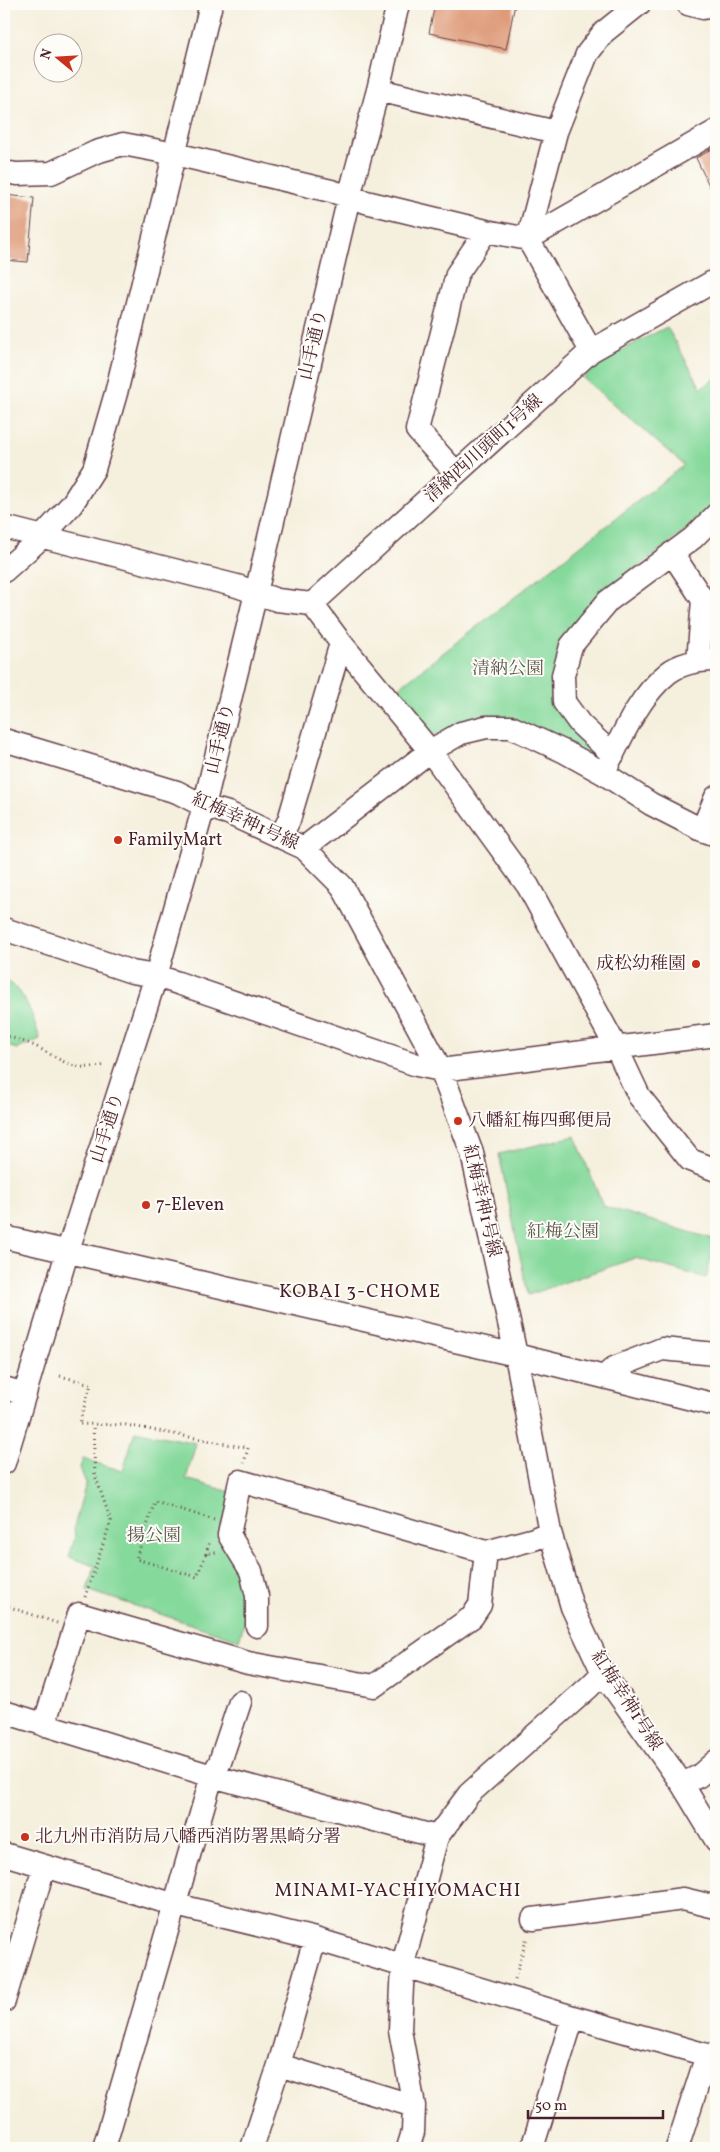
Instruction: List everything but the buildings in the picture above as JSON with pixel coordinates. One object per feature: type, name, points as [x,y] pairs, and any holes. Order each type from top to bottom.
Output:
[{"type":"street","points":[[4,571],[42,537],[72,504],[94,468],[116,393],[210,4]]},
{"type":"street","name":"山手通り","points":[[4,1463],[14,1391],[67,1253],[156,976],[204,806],[349,196],[378,90],[398,4]]},
{"type":"street","points":[[592,351],[528,239],[556,132],[588,54],[604,32],[639,4]]},
{"type":"street","points":[[688,4],[703,8],[716,6]]},
{"type":"street","points":[[378,90],[556,132]]},
{"type":"street","points":[[4,172],[16,174],[51,173],[96,152],[124,144],[175,154],[486,231],[528,239],[716,131]]},
{"type":"street","points":[[456,473],[417,430],[457,274],[486,231]]},
{"type":"street","name":"清納西川頭町1号線","points":[[312,604],[592,351],[716,280]]},
{"type":"street","points":[[716,515],[693,538],[608,600],[571,646],[563,675],[564,702],[608,764],[651,804],[709,832],[716,797]]},
{"type":"street","points":[[4,527],[277,600],[312,604],[341,643],[430,751],[528,886],[616,1047],[639,1096],[690,1160],[716,1170]]},
{"type":"street","points":[[608,764],[642,701],[669,672],[707,660],[703,600],[672,553]]},
{"type":"street","points":[[281,836],[289,820],[341,643]]},
{"type":"street","points":[[304,848],[430,751],[460,733],[486,727],[511,727],[565,752],[608,764]]},
{"type":"street","name":"紅梅幸神1号線","points":[[4,740],[177,792],[204,806],[228,813],[304,848],[342,886],[441,1070],[472,1153],[516,1355],[550,1532],[572,1607],[603,1673],[682,1784],[716,1840]]},
{"type":"street","points":[[4,929],[132,972],[156,976],[417,1065],[441,1070],[715,1033]]},
{"type":"street","points":[[4,1237],[516,1355],[716,1404]]},
{"type":"street","points":[[604,1377],[614,1368],[662,1350],[716,1354]]},
{"type":"street","points":[[257,1626],[257,1596],[251,1571],[228,1535],[240,1481],[486,1552],[534,1539],[550,1532]]},
{"type":"street","points":[[44,1725],[77,1621],[248,1663],[374,1686],[472,1617],[480,1605],[486,1552]]},
{"type":"street","points":[[408,2148],[413,2132],[414,2106],[400,2030],[403,1964],[437,1837],[469,1794],[603,1673]]},
{"type":"street","points":[[104,2148],[212,1776],[220,1762],[240,1702]]},
{"type":"street","points":[[4,1712],[212,1776],[437,1837]]},
{"type":"street","points":[[682,1784],[699,1776],[716,1761]]},
{"type":"street","points":[[4,1854],[176,1905],[315,1939],[403,1964],[511,1989],[573,2017],[712,2055],[677,2148]]},
{"type":"street","points":[[4,2001],[44,1867]]},
{"type":"street","points":[[533,1919],[683,1899],[716,1907]]},
{"type":"street","points":[[252,2148],[279,2066],[315,1939]]},
{"type":"street","points":[[532,2148],[573,2017]]},
{"type":"street","points":[[279,2066],[414,2106]]},
{"type":"path","points":[[4,1035],[35,1046],[67,1065],[91,1068],[107,1065]]},
{"type":"path","points":[[60,1376],[91,1384],[79,1424],[126,1425],[248,1448],[240,1481]]},
{"type":"path","points":[[4,1605],[77,1621],[111,1521],[95,1475],[93,1425]]},
{"type":"path","points":[[211,1537],[198,1577],[136,1559],[155,1501],[216,1521],[214,1529]]},
{"type":"path","points":[[206,1554],[236,1550]]},
{"type":"path","points":[[511,1989],[533,1919]]},
{"type":"green space","name":"清納公園","points":[[667,327],[701,388],[716,378],[716,506],[602,596],[558,683],[599,757],[595,761],[557,738],[426,734],[393,692],[684,465],[583,378],[600,361]]},
{"type":"green space","points":[[4,979],[18,990],[28,1005],[40,1039],[17,1049],[4,1045]]},
{"type":"green space","name":"紅梅公園","points":[[575,1136],[603,1206],[716,1240],[706,1278],[635,1258],[528,1295],[499,1154]]},
{"type":"green space","name":"揚公園","points":[[135,1431],[196,1443],[186,1479],[231,1492],[238,1564],[250,1604],[239,1640],[87,1590],[95,1566],[69,1557],[75,1538],[74,1527],[86,1483],[80,1468],[83,1459],[123,1471]]},
{"type":"place","name":"FamilyMart","points":[[118,840]]},
{"type":"place","name":"成松幼稚園","points":[[696,964]]},
{"type":"place","name":"八幡紅梅四郵便局","points":[[458,1121]]},
{"type":"place","name":"7-Eleven","points":[[146,1205]]},
{"type":"place","name":"北九州市消防局八幡西消防署黒崎分署","points":[[25,1837]]},
{"type":"district","name":"KOBAI 3-CHOME","points":[[360,1292]]},
{"type":"district","name":"MINAMI-YACHIYOMACHI","points":[[398,1891]]}]
